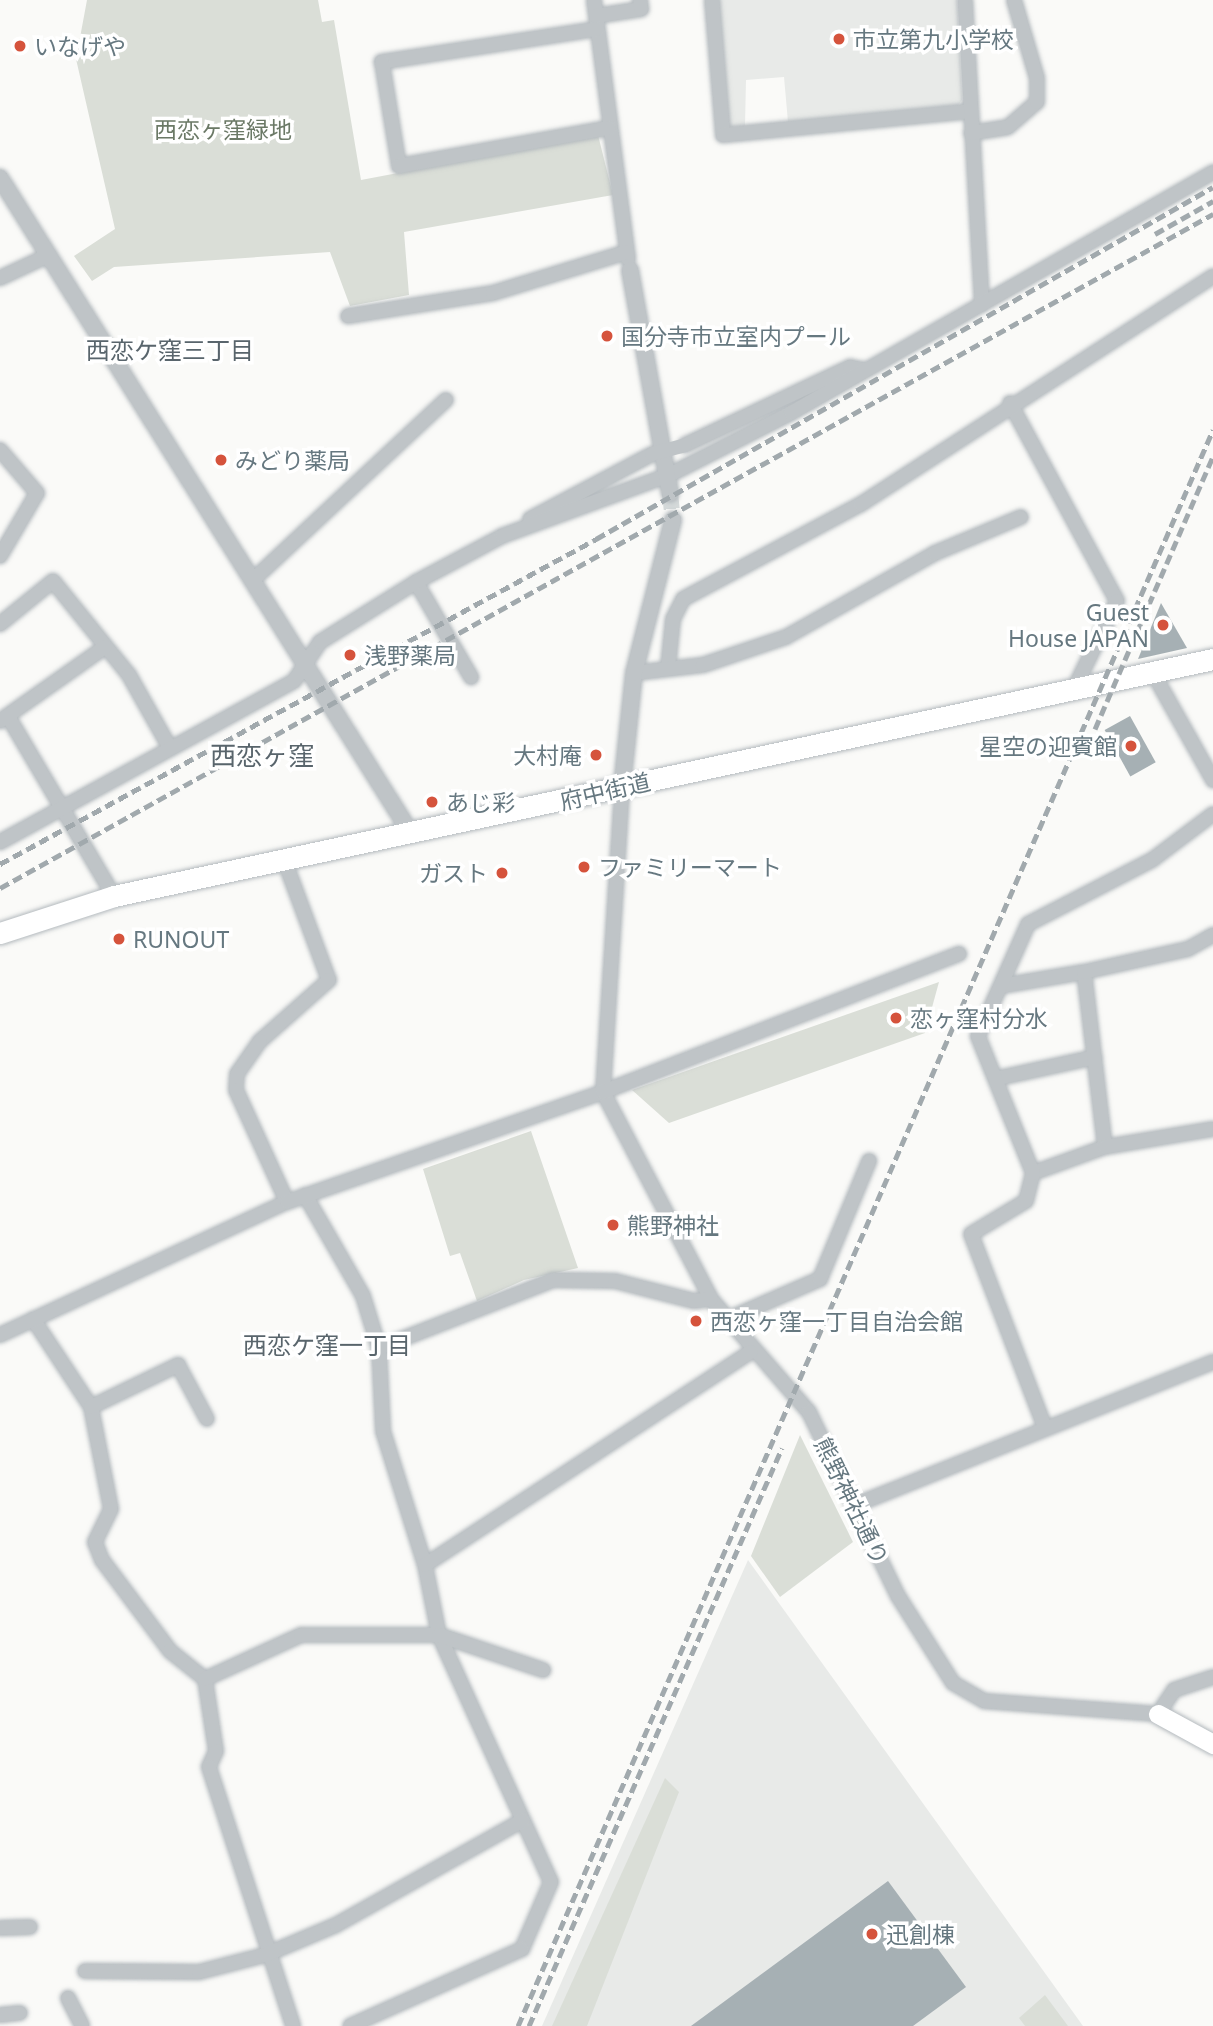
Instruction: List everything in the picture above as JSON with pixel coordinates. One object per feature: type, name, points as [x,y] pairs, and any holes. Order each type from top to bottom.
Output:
[{"type":"main road","name":"府中街道","points":[[0,933],[114,896],[285,862],[622,787],[1072,693],[1213,659]]},
{"type":"main road","name":"熊野神社通り","points":[[1158,1714],[1213,1744]]},
{"type":"street","points":[[594,0],[627,252],[669,475],[670,493]]},
{"type":"street","points":[[609,128],[399,166],[382,62],[596,23],[641,9],[640,0]]},
{"type":"street","points":[[712,0],[723,135],[970,111]]},
{"type":"street","points":[[965,0],[982,305]]},
{"type":"street","points":[[971,133],[1008,127],[1037,102],[1035,68],[1014,0]]},
{"type":"street","points":[[508,533],[669,475],[982,305],[1213,172]]},
{"type":"street","points":[[0,178],[306,659],[412,835]]},
{"type":"street","points":[[348,316],[494,293],[627,252]]},
{"type":"street","points":[[0,278],[49,255]]},
{"type":"street","points":[[668,668],[673,619],[683,599],[861,504],[1010,403],[1213,276]]},
{"type":"street","points":[[0,842],[294,681],[306,659],[320,642],[416,582],[652,454],[685,445],[850,367],[865,370]]},
{"type":"street","points":[[255,578],[446,400]]},
{"type":"street","points":[[1010,403],[1116,601],[1072,693]]},
{"type":"street","points":[[0,450],[37,494],[0,556]]},
{"type":"street","points":[[634,673],[703,665],[786,637],[936,553],[1021,517]]},
{"type":"street","points":[[603,1092],[622,787],[634,673],[673,520]]},
{"type":"street","points":[[0,624],[54,581],[105,647],[170,748]]},
{"type":"street","points":[[416,582],[471,677]]},
{"type":"street","points":[[105,647],[5,719],[63,807],[114,896]]},
{"type":"street","points":[[1153,673],[1213,780]]},
{"type":"street","points":[[1044,1425],[971,1234],[1026,1201],[1033,1173],[999,1078],[978,1036],[1028,924],[1152,860],[1213,814]]},
{"type":"street","points":[[285,862],[329,980],[260,1041],[237,1074],[236,1090],[287,1202]]},
{"type":"street","points":[[1001,986],[1084,972],[1188,949],[1213,935]]},
{"type":"street","points":[[0,1335],[287,1202],[603,1092],[959,954]]},
{"type":"street","points":[[1084,972],[1105,1147]]},
{"type":"street","points":[[999,1078],[1095,1057]]},
{"type":"street","name":"熊野神社通り","points":[[603,1092],[711,1299],[751,1352],[802,1401],[853,1506],[937,1666],[968,1694],[984,1701],[1158,1714]]},
{"type":"street","points":[[1033,1173],[1105,1147],[1213,1129]]},
{"type":"street","points":[[726,1320],[820,1279],[869,1161]]},
{"type":"street","points":[[305,1195],[363,1296],[379,1348],[383,1431],[425,1565],[439,1635],[551,1882],[523,1949],[350,2026]]},
{"type":"street","points":[[379,1348],[553,1280],[615,1281],[694,1301],[711,1299]]},
{"type":"street","points":[[33,1319],[91,1407],[111,1508],[95,1542],[102,1560],[170,1651],[205,1679],[216,1751],[209,1767],[265,1955],[293,2026]]},
{"type":"street","points":[[425,1565],[751,1352]]},
{"type":"street","points":[[853,1506],[1044,1425],[1213,1362]]},
{"type":"street","points":[[91,1407],[178,1365],[207,1419]]},
{"type":"street","points":[[205,1679],[301,1635],[439,1635],[543,1670]]},
{"type":"street","points":[[1158,1714],[1174,1690],[1213,1677]]},
{"type":"street","points":[[85,1971],[199,1972],[265,1955],[337,1925],[523,1821]]},
{"type":"street","points":[[0,1928],[30,1927]]},
{"type":"street","points":[[68,1998],[82,2026]]},
{"type":"street","points":[[0,2015],[20,2013]]},
{"type":"shaded area","name":"市立第九小学校","points":[[716,0],[957,0],[962,100],[957,107],[788,122],[784,77],[746,80],[745,126],[732,127],[725,122]]},
{"type":"shaded area","points":[[748,1560],[1083,2026],[542,2026]]},
{"type":"green space","name":"西恋ヶ窪緑地","points":[[87,0],[318,0],[322,22],[334,20],[361,180],[598,135],[613,195],[404,232],[409,295],[350,306],[330,252],[114,267],[92,281],[74,256],[115,229],[76,59]]},
{"type":"green space","points":[[939,982],[925,1033],[669,1123],[632,1090]]},
{"type":"green space","points":[[531,1131],[578,1268],[524,1280],[477,1301],[460,1253],[450,1256],[423,1169]]},
{"type":"green space","points":[[800,1435],[853,1542],[780,1597],[751,1556]]},
{"type":"green space","points":[[665,1778],[679,1792],[587,2026],[552,2026]]},
{"type":"green space","points":[[1045,1995],[1068,2026],[1025,2026],[1019,2018]]},
{"type":"building","name":"Guest House JAPAN","points":[[1161,603],[1187,648],[1138,659]]},
{"type":"building","name":"星空の迎賓館","points":[[1130,716],[1156,762],[1130,776],[1105,730]]},
{"type":"building","name":"迅創棟","points":[[888,1881],[966,1987],[913,2026],[691,2026]]},
{"type":"tunnel","points":[[670,493],[673,520]]},
{"type":"railway","points":[[0,864],[596,539],[1213,187]]},
{"type":"railway","points":[[1155,234],[1213,201]]},
{"type":"railway","points":[[0,888],[1213,214]]},
{"type":"railway","points":[[518,2026],[1213,430]]},
{"type":"railway","points":[[1095,729],[1213,456]]},
{"type":"railway","points":[[529,2026],[782,1448]]},
{"type":"place","name":"市立第九小学校","points":[[839,39]]},
{"type":"place","name":"いなげや","points":[[20,46]]},
{"type":"place","name":"国分寺市立室内プール","points":[[607,336]]},
{"type":"place","name":"みどり薬局","points":[[221,460]]},
{"type":"place","name":"Guest House JAPAN","points":[[1163,625]]},
{"type":"place","name":"浅野薬局","points":[[350,655]]},
{"type":"place","name":"星空の迎賓館","points":[[1131,746]]},
{"type":"place","name":"大村庵","points":[[596,755]]},
{"type":"place","name":"あじ彩","points":[[432,802]]},
{"type":"place","name":"ファミリーマート","points":[[584,867]]},
{"type":"place","name":"ガスト","points":[[502,873]]},
{"type":"place","name":"RUNOUT","points":[[119,939]]},
{"type":"place","name":"恋ヶ窪村分水","points":[[896,1018]]},
{"type":"place","name":"熊野神社","points":[[613,1225]]},
{"type":"place","name":"西恋ヶ窪一丁目自治会館","points":[[696,1321]]},
{"type":"place","name":"迅創棟","points":[[872,1934]]},
{"type":"district","name":"西恋ケ窪三丁目","points":[[170,350]]},
{"type":"district","name":"西恋ヶ窪","points":[[262,756]]},
{"type":"district","name":"西恋ケ窪一丁目","points":[[327,1345]]}]
